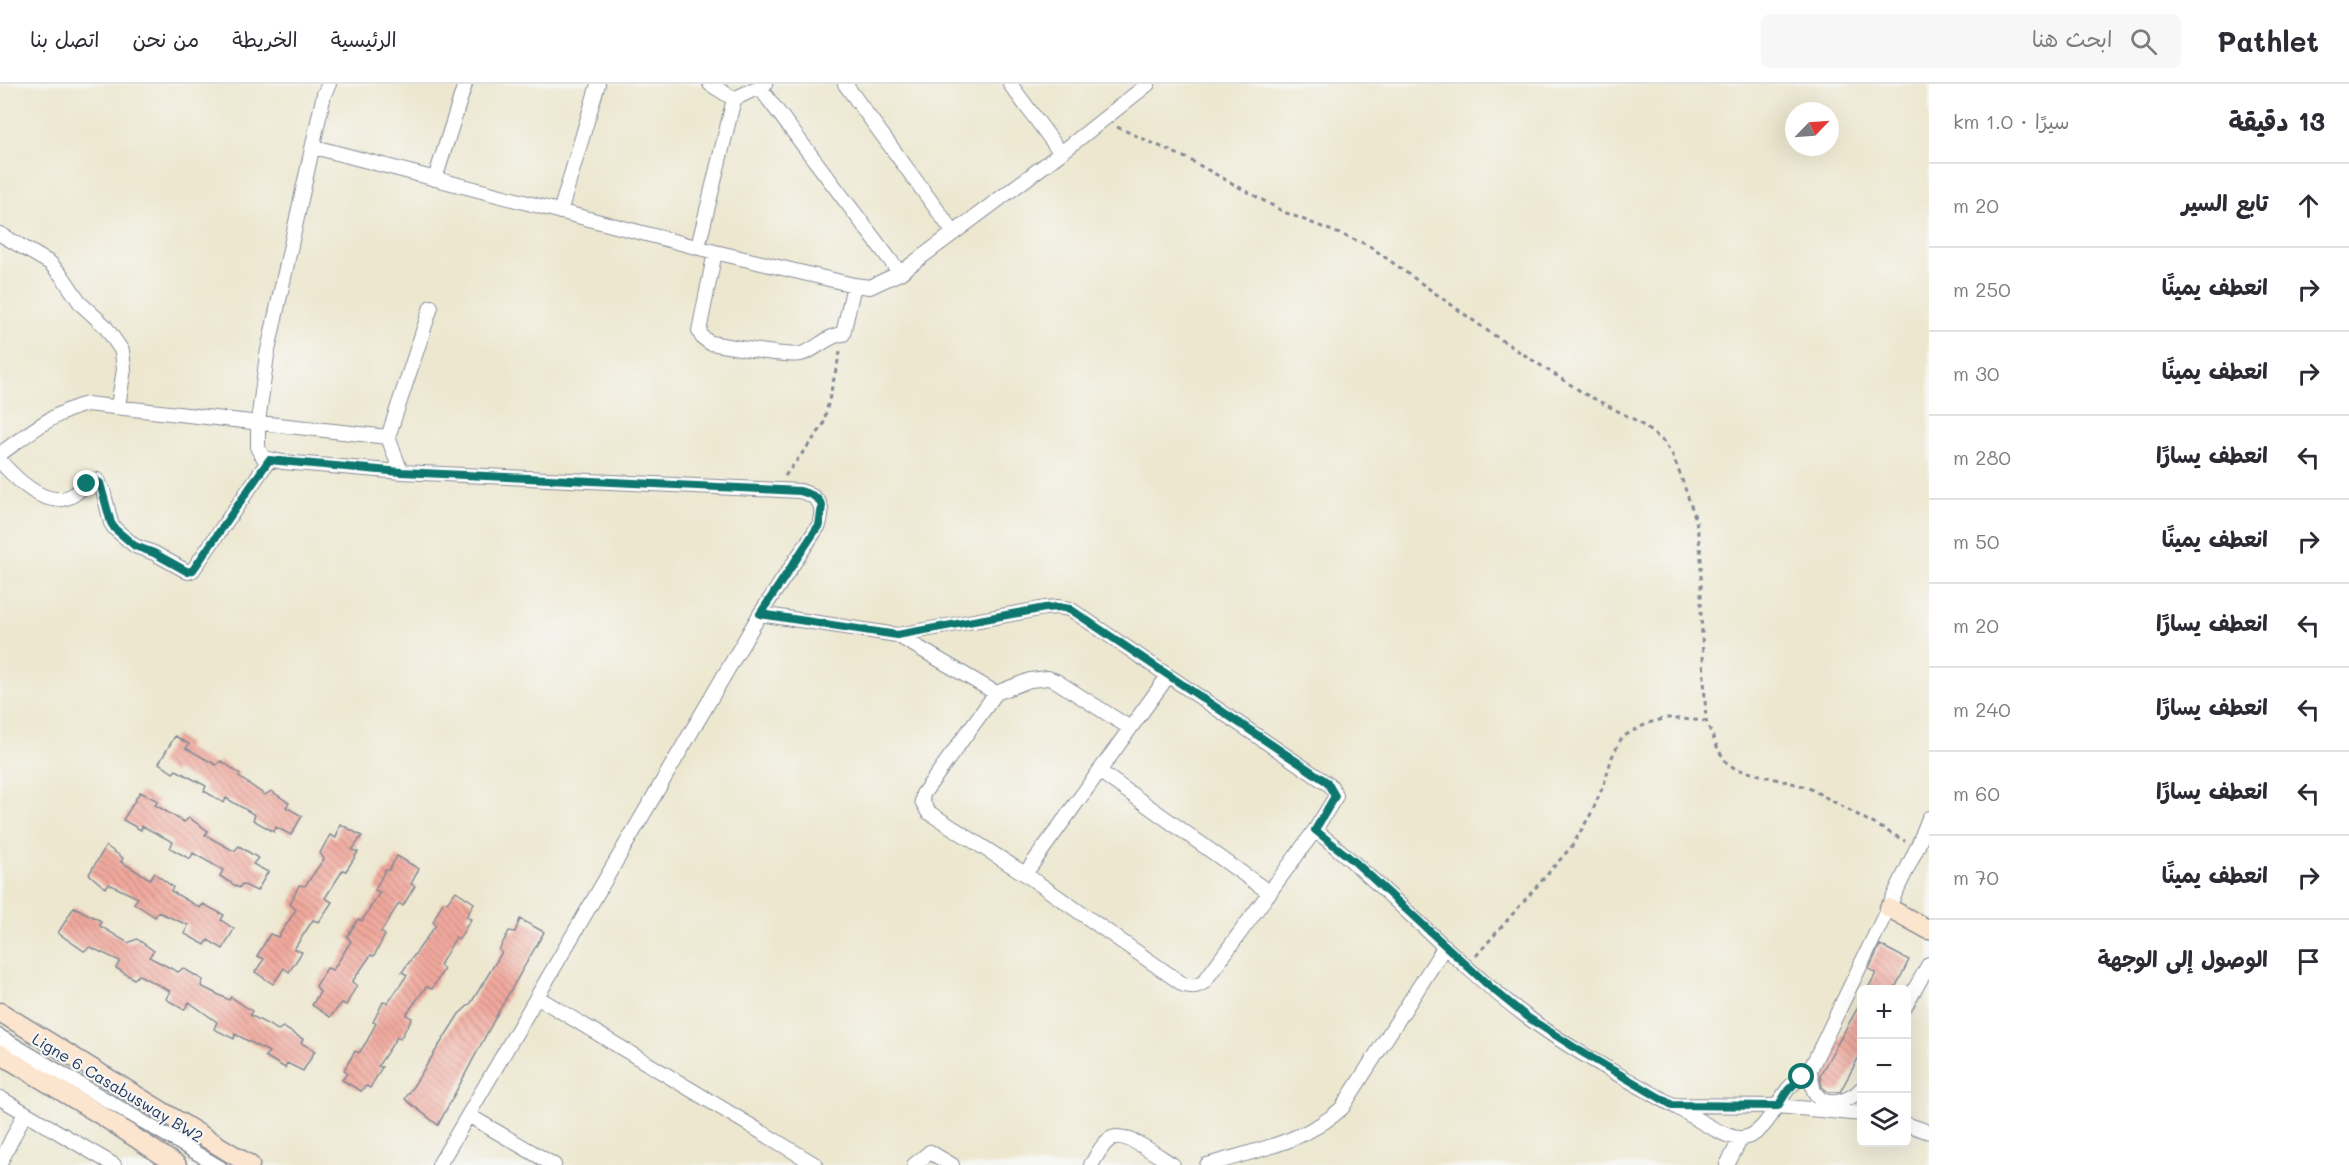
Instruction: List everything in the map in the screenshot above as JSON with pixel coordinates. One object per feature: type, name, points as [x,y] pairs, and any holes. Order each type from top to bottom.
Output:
[{"type":"main road","points":[[1889,908],[1929,930]]},
{"type":"main road","points":[[0,1012],[250,1165]]},
{"type":"main road","points":[[0,1054],[177,1165]]},
{"type":"street","points":[[329,84],[324,94],[267,355],[258,422],[258,449],[264,458],[401,472],[800,491],[813,495],[820,502],[822,512],[819,525],[760,614],[439,1165]]},
{"type":"street","points":[[435,179],[465,84]]},
{"type":"street","points":[[560,212],[598,84]]},
{"type":"street","points":[[710,84],[734,99]]},
{"type":"street","points":[[845,84],[954,233]]},
{"type":"street","points":[[1010,84],[1061,153]]},
{"type":"street","points":[[314,147],[715,252],[870,287],[900,273],[1061,153],[1148,84]]},
{"type":"street","points":[[734,99],[763,86],[900,273]]},
{"type":"street","points":[[698,247],[734,99]]},
{"type":"street","points":[[0,234],[50,263],[81,304],[105,326],[122,351],[124,369],[118,406]]},
{"type":"street","points":[[715,252],[699,331],[702,337],[710,343],[798,354],[815,349],[831,337],[843,334],[854,285]]},
{"type":"street","points":[[401,472],[388,437],[431,307]]},
{"type":"street","points":[[0,454],[53,417],[70,408],[87,404],[388,437]]},
{"type":"street","points":[[0,461],[16,478],[49,498],[61,500],[97,480],[103,490],[111,523],[115,529],[135,546],[154,553],[188,572],[193,570],[269,460]]},
{"type":"street","points":[[760,614],[897,635],[1058,607],[1070,609],[1331,786],[1335,796],[1315,830],[1204,982],[1192,987],[1184,985],[1025,874],[928,812],[922,801],[923,794],[996,693],[1030,680],[1048,678],[1130,728]]},
{"type":"street","points":[[897,635],[996,693]]},
{"type":"street","points":[[1025,874],[1168,676]]},
{"type":"street","points":[[1099,771],[1270,893]]},
{"type":"street","points":[[1315,830],[1355,862],[1467,966],[1527,1017],[1672,1105],[1726,1135],[1741,1138],[1761,1127],[1788,1090],[1809,1072],[1889,908],[1929,818]]},
{"type":"street","points":[[1207,1165],[1302,1136],[1328,1121],[1341,1108],[1445,946]]},
{"type":"street","points":[[1911,996],[1929,964]]},
{"type":"street","points":[[537,997],[816,1165]]},
{"type":"street","points":[[1809,1072],[1814,1090],[1822,1099],[1846,1100],[1857,1092]]},
{"type":"street","points":[[0,1098],[114,1165]]},
{"type":"street","points":[[1672,1105],[1778,1106],[1857,1114]]},
{"type":"street","points":[[0,1163],[25,1113]]},
{"type":"street","points":[[468,1115],[554,1165]]},
{"type":"street","points":[[1911,1126],[1929,1132]]},
{"type":"street","points":[[1091,1165],[1102,1147],[1110,1139],[1120,1136],[1173,1165]]},
{"type":"street","points":[[1727,1165],[1741,1138]]},
{"type":"street","points":[[915,1165],[930,1152],[952,1165]]},
{"type":"lane","name":"Ligne 6 Casabusway BW2","points":[[0,1033],[222,1165]]},
{"type":"lane","name":"Ligne 6 Casabusway BW2","points":[[0,1041],[211,1165]]},
{"type":"path","points":[[1101,121],[1188,159],[1284,212],[1368,245],[1492,334],[1585,394],[1637,421],[1663,441],[1672,454],[1696,520],[1701,554],[1706,721],[1719,751],[1736,769],[1807,787],[1917,848]]},
{"type":"path","points":[[776,490],[823,426],[843,334]]},
{"type":"path","points":[[1467,966],[1572,846],[1592,812],[1612,757],[1622,737],[1648,723],[1667,718],[1706,721]]},
{"type":"building","points":[[175,736],[189,744],[186,748],[216,765],[221,761],[265,795],[271,791],[289,803],[286,807],[302,816],[291,835],[276,827],[274,832],[253,820],[255,815],[226,798],[224,803],[204,791],[206,786],[176,770],[173,773],[159,763]]},
{"type":"building","points":[[140,792],[158,801],[155,805],[184,822],[189,818],[208,831],[205,835],[234,851],[239,846],[258,858],[253,864],[268,872],[257,891],[242,884],[239,888],[220,876],[223,870],[193,853],[190,859],[170,848],[173,842],[142,826],[141,830],[123,820]]},
{"type":"building","points":[[340,824],[362,836],[352,850],[358,852],[325,898],[332,902],[319,922],[313,920],[294,949],[302,952],[289,972],[284,968],[273,984],[255,972],[264,959],[257,956],[270,934],[278,937],[296,910],[290,904],[299,885],[305,886],[324,859],[320,853],[330,835],[336,838]]},
{"type":"building","points":[[106,846],[123,858],[121,862],[150,879],[154,873],[173,887],[171,891],[200,908],[203,904],[224,915],[221,920],[234,929],[223,949],[208,940],[205,945],[185,934],[188,925],[158,912],[155,917],[134,903],[138,898],[109,884],[105,888],[89,874]]},
{"type":"building","points":[[397,856],[419,869],[411,884],[415,886],[403,906],[399,903],[381,932],[385,935],[374,956],[371,955],[352,982],[357,985],[346,1005],[342,1003],[330,1017],[312,1005],[320,992],[316,986],[327,968],[333,970],[351,941],[347,937],[358,919],[362,921],[380,892],[375,890],[385,870],[389,870]]},
{"type":"building","points":[[456,891],[474,903],[466,917],[471,919],[459,939],[456,937],[440,965],[444,969],[432,989],[426,987],[406,1015],[412,1018],[400,1039],[397,1037],[378,1066],[382,1067],[370,1088],[366,1086],[361,1091],[342,1080],[347,1074],[344,1070],[355,1051],[359,1053],[367,1041],[383,1002],[388,1003],[407,975],[402,972],[436,925],[433,922],[443,902],[447,903]]},
{"type":"building","points":[[74,907],[101,921],[100,926],[128,943],[137,939],[154,951],[149,957],[178,972],[183,968],[203,980],[201,986],[229,1000],[231,997],[252,1011],[250,1015],[278,1030],[283,1027],[303,1039],[301,1043],[315,1051],[303,1071],[287,1063],[285,1068],[265,1056],[269,1052],[235,1034],[234,1039],[214,1029],[217,1022],[189,1002],[184,1010],[166,999],[170,991],[139,975],[134,979],[116,968],[120,961],[90,947],[84,951],[58,933]]},
{"type":"building","points":[[520,919],[544,932],[438,1125],[405,1099],[459,1014],[471,1003],[502,952],[499,950],[509,931],[515,932]]},
{"type":"building","points":[[1880,945],[1909,960],[1896,985],[1870,985],[1876,973],[1869,969]]},
{"type":"building","points":[[1857,1009],[1857,1060],[1840,1092],[1828,1092],[1822,1087],[1820,1075]]},
{"type":"route","points":[[87,484],[94,480],[100,483],[108,515],[115,529],[141,550],[154,553],[188,572],[193,570],[269,460],[401,472],[808,493],[822,506],[819,525],[760,614],[897,635],[1045,608],[1070,609],[1327,782],[1334,790],[1335,796],[1315,830],[1355,862],[1489,986],[1527,1017],[1580,1051],[1672,1105],[1778,1106],[1788,1090],[1802,1077]]}]
